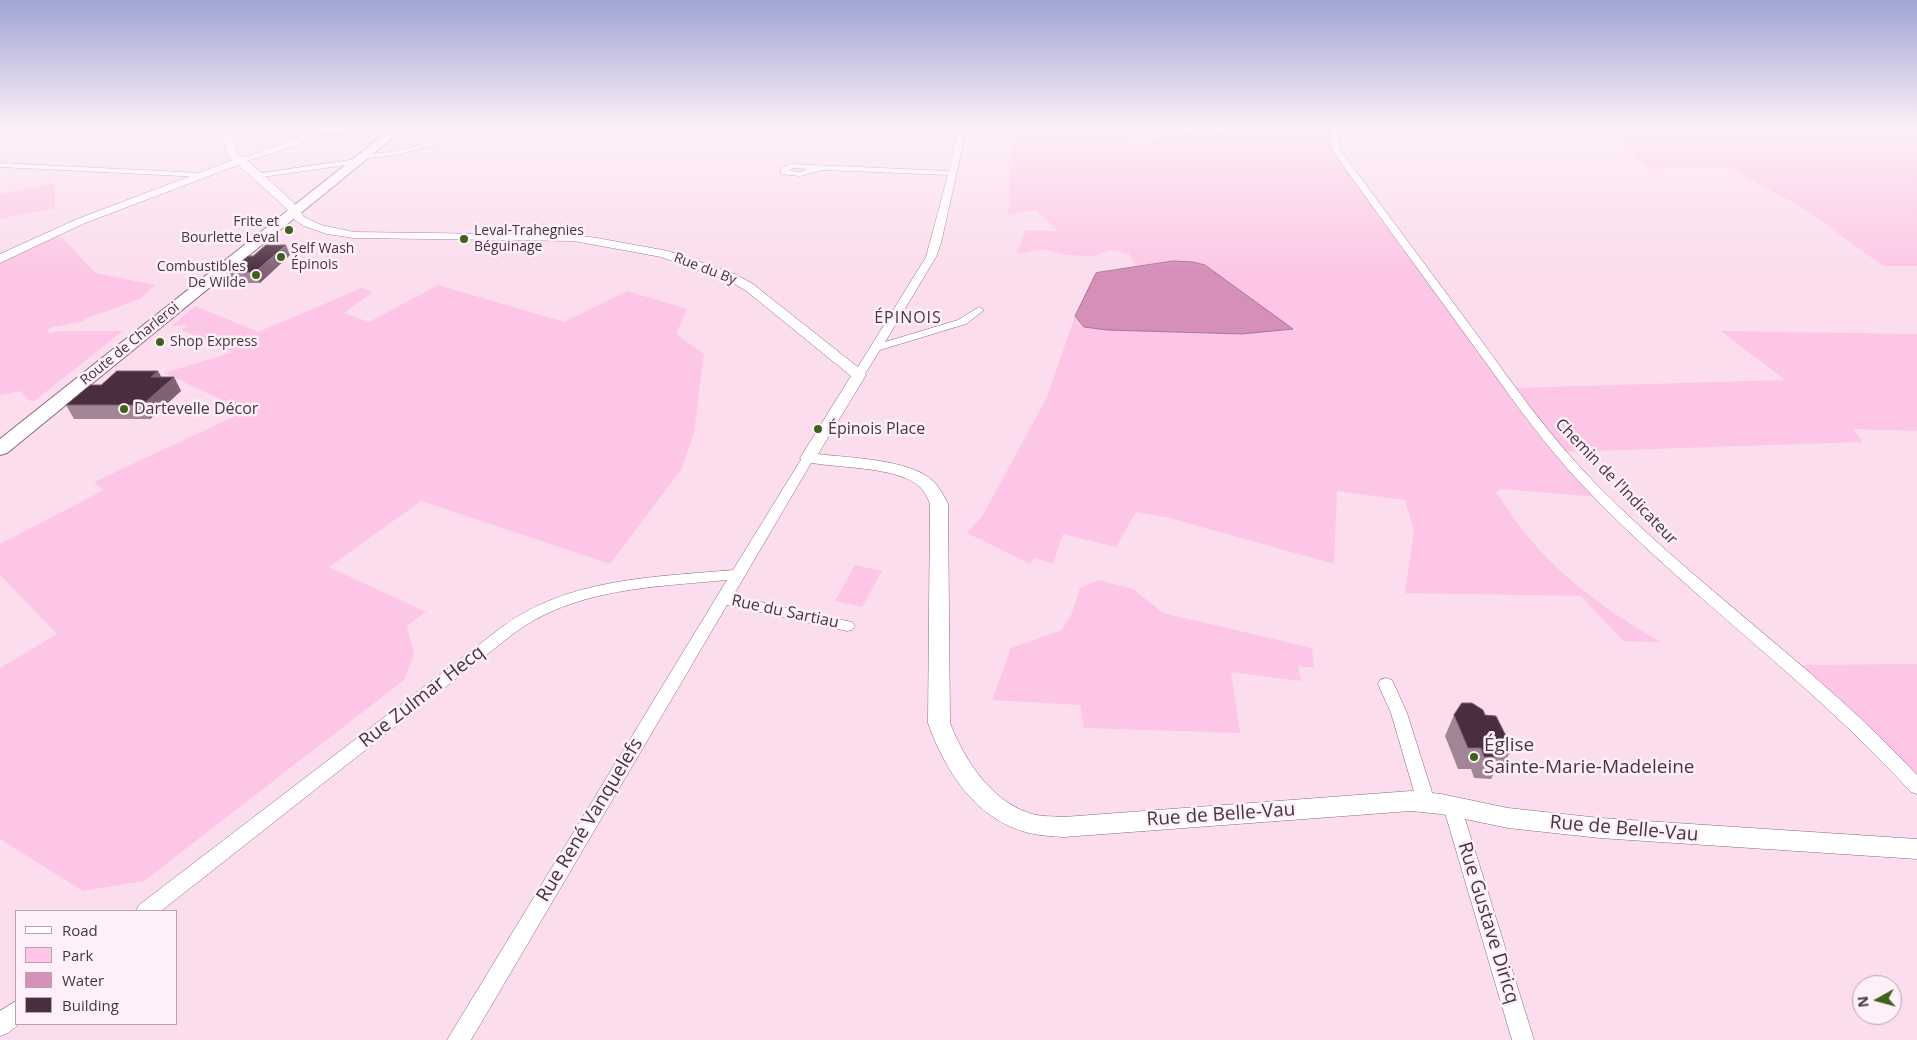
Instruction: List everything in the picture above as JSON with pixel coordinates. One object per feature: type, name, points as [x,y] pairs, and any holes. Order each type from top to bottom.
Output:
[{"type":"main road","name":"Route de Charleroi","points":[[0,449],[339,176]]},
{"type":"street","points":[[0,259],[81,221],[201,176]]},
{"type":"street","points":[[255,176],[290,205],[293,213]]},
{"type":"street","points":[[722,599],[931,257],[951,176]]},
{"type":"street","name":"Chemin de l'Indicateur","points":[[1355,176],[1548,440],[1565,460],[1666,558],[1870,736],[1917,787]]},
{"type":"street","name":"Rue du By","points":[[293,213],[325,230],[354,235],[574,238],[618,244],[664,254],[731,277],[749,287],[859,375]]},
{"type":"street","points":[[875,348],[955,324],[979,310]]},
{"type":"street","name":"Rue de Belle-Vau","points":[[808,458],[902,471],[922,480],[936,495],[939,504],[940,723],[945,741],[968,779],[986,797],[1006,812],[1023,821],[1041,826],[1064,827],[1411,801],[1452,806],[1508,818],[1600,828],[1917,849]]},
{"type":"street","name":"Rue Zulmar Hecq","points":[[147,910],[531,615],[594,592],[738,574]]},
{"type":"street","name":"Rue du Sartiau","points":[[722,599],[847,626]]},
{"type":"street","name":"Rue René Vanquelefs","points":[[458,1040],[722,599]]},
{"type":"street","points":[[1386,684],[1398,713],[1426,802]]},
{"type":"street","name":"Rue Gustave Diricq","points":[[1452,806],[1524,1040]]},
{"type":"street","points":[[0,1025],[15,1013]]},
{"type":"green space","points":[[1011,176],[1351,176],[1541,439],[1598,497],[1501,489],[1496,492],[1526,534],[1558,569],[1608,609],[1661,642],[1623,641],[1581,596],[1405,593],[1414,530],[1405,500],[1337,491],[1334,564],[1170,518],[1136,512],[1116,547],[1063,534],[1053,564],[1035,557],[1030,564],[967,533],[983,515],[1047,397],[1075,316],[1084,327],[1107,330],[1242,334],[1292,328],[1206,265],[1180,262],[1136,266],[1129,254],[1111,250],[1092,256],[1067,255],[1043,249],[1017,254],[1026,230],[1058,231],[1036,210],[1008,215]]},
{"type":"green space","points":[[1744,176],[1917,176],[1917,266],[1883,266],[1803,208]]},
{"type":"green space","points":[[55,183],[55,208],[0,219],[0,194]]},
{"type":"green space","points":[[55,235],[62,237],[95,273],[155,285],[140,299],[84,321],[49,328],[48,333],[62,331],[123,331],[33,402],[27,399],[21,391],[0,395],[0,262]]},
{"type":"green space","points":[[438,285],[564,322],[627,291],[687,309],[676,334],[704,354],[694,433],[681,470],[610,564],[421,501],[329,567],[426,612],[407,626],[414,654],[404,680],[144,881],[83,891],[0,839],[0,668],[57,634],[0,575],[0,544],[104,490],[94,482],[246,411],[164,373],[233,352],[182,330],[188,325],[172,326],[195,306],[258,332],[362,288],[373,292],[344,313],[369,322]]},
{"type":"green space","points":[[1721,331],[1917,334],[1917,431],[1853,429],[1863,442],[1561,452],[1513,388],[1785,380]]},
{"type":"green space","points":[[855,565],[882,571],[862,607],[835,601]]},
{"type":"green space","points":[[1099,580],[1133,589],[1163,613],[1312,648],[1314,668],[1298,666],[1301,681],[1231,672],[1240,733],[1084,728],[1080,705],[992,700],[1011,648],[1062,630],[1072,613],[1080,588]]},
{"type":"green space","points":[[1917,664],[1917,782],[1793,665]]},
{"type":"water","points":[[1173,261],[1205,265],[1293,329],[1242,334],[1107,330],[1084,327],[1075,316],[1096,273]]},
{"type":"building","points":[[266,245],[286,245],[255,272],[229,272],[248,256],[253,256]]},
{"type":"building","points":[[117,371],[158,371],[151,377],[174,377],[142,405],[66,405],[90,385],[101,385]]},
{"type":"building","points":[[1462,703],[1472,703],[1483,710],[1485,715],[1496,716],[1512,748],[1496,748],[1501,757],[1484,757],[1481,748],[1468,748],[1454,715]]},
{"type":"place","name":"Frite et Bourlette Leval","points":[[289,230]]},
{"type":"place","name":"Leval-Trahegnies Béguinage","points":[[464,239]]},
{"type":"place","name":"Self Wash Épinois","points":[[281,257]]},
{"type":"place","name":"Combustibles De Wilde","points":[[256,275]]},
{"type":"place","name":"Shop Express","points":[[160,342]]},
{"type":"place","name":"Dartevelle Décor","points":[[124,409]]},
{"type":"place","name":"Épinois Place","points":[[818,429]]},
{"type":"place","name":"Église Sainte-Marie-Madeleine","points":[[1474,757]]},
{"type":"district","name":"ÉPINOIS","points":[[908,318]]}]
